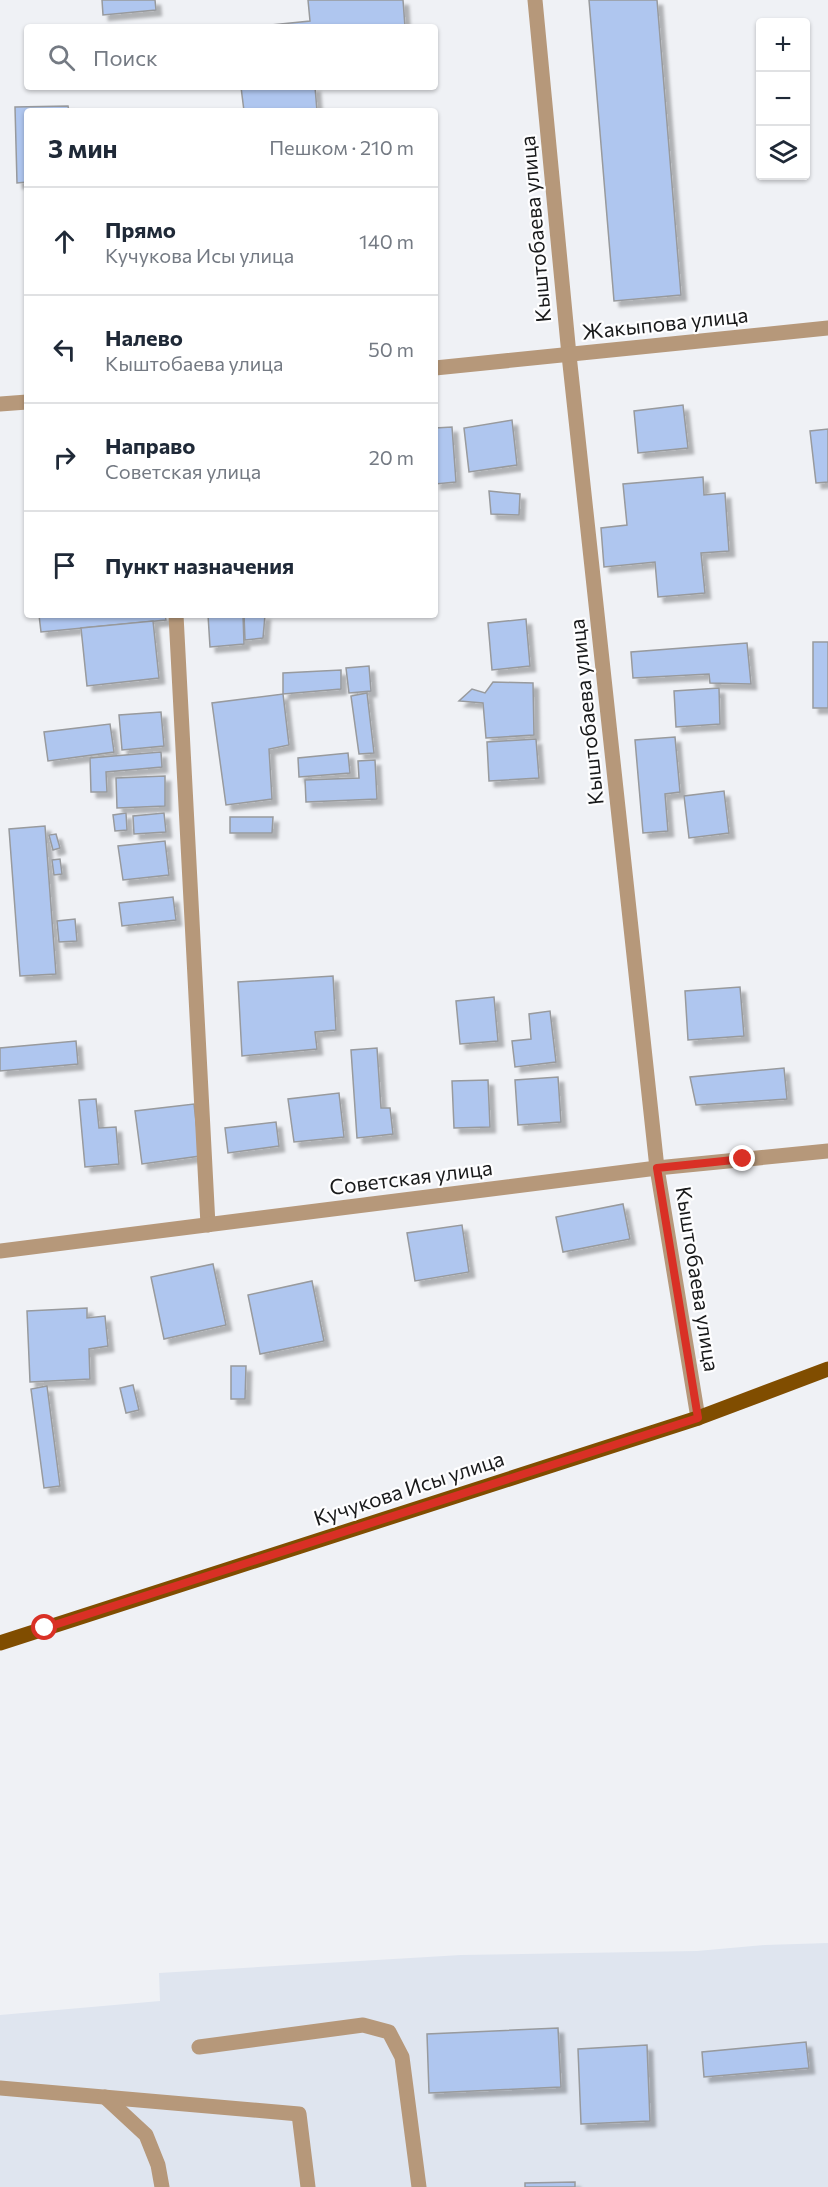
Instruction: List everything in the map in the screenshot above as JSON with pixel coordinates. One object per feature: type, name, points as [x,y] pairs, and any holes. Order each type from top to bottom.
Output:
[{"type":"main road","name":"Кучукова Исы улица","points":[[0,1643],[698,1418],[828,1370]]},
{"type":"street","name":"Кыштобаева улица","points":[[535,0],[569,355],[657,1168],[698,1418]]},
{"type":"street","name":"Жакыпова улица","points":[[438,368],[828,328]]},
{"type":"street","points":[[0,404],[24,402]]},
{"type":"street","points":[[176,618],[208,1225]]},
{"type":"street","name":"Советская улица","points":[[0,1251],[657,1168],[828,1151]]},
{"type":"street","points":[[199,2046],[363,2025],[389,2032],[402,2057],[419,2187]]},
{"type":"street","points":[[0,2088],[299,2114],[308,2187]]},
{"type":"street","points":[[105,2097],[147,2135],[159,2165],[162,2187]]},
{"type":"shaded area","points":[[828,1943],[828,2187],[0,2187],[0,2015],[160,2001],[159,1973],[461,1955],[697,1951],[765,1945]]},
{"type":"building","points":[[102,0],[155,0],[156,10],[103,15]]},
{"type":"building","points":[[308,0],[403,0],[405,24],[280,24],[310,21]]},
{"type":"building","points":[[589,0],[657,0],[681,295],[614,301]]},
{"type":"building","points":[[241,90],[315,90],[317,108],[244,108]]},
{"type":"building","points":[[68,106],[68,108],[24,108],[24,182],[17,183],[15,107]]},
{"type":"building","points":[[683,405],[688,448],[638,453],[634,411]]},
{"type":"building","points":[[512,420],[517,465],[469,472],[464,428]]},
{"type":"building","points":[[452,427],[456,482],[438,484],[438,428]]},
{"type":"building","points":[[828,429],[828,482],[816,483],[810,431]]},
{"type":"building","points":[[703,477],[704,495],[725,493],[729,551],[701,553],[705,593],[658,597],[655,562],[604,567],[601,528],[627,525],[623,484]]},
{"type":"building","points":[[489,491],[520,494],[519,515],[491,514]]},
{"type":"building","points":[[39,618],[166,618],[166,620],[41,632]]},
{"type":"building","points":[[208,618],[243,618],[244,644],[210,647]]},
{"type":"building","points":[[244,618],[265,618],[263,638],[245,640]]},
{"type":"building","points":[[526,619],[530,666],[492,670],[488,623]]},
{"type":"building","points":[[153,621],[159,678],[87,686],[81,628]]},
{"type":"building","points":[[813,642],[828,642],[828,708],[813,708]]},
{"type":"building","points":[[747,643],[751,684],[710,683],[709,674],[633,678],[631,652]]},
{"type":"building","points":[[369,666],[371,691],[349,693],[346,668]]},
{"type":"building","points":[[341,670],[341,689],[283,694],[283,673]]},
{"type":"building","points":[[493,682],[533,683],[534,735],[486,738],[483,703],[459,701],[472,689],[485,693]]},
{"type":"building","points":[[719,688],[720,724],[676,727],[674,691]]},
{"type":"building","points":[[367,693],[374,753],[359,754],[351,696]]},
{"type":"building","points":[[283,694],[289,745],[269,749],[272,799],[226,805],[212,703]]},
{"type":"building","points":[[161,712],[164,746],[122,750],[119,715]]},
{"type":"building","points":[[110,724],[114,752],[48,761],[44,732]]},
{"type":"building","points":[[675,737],[680,792],[665,794],[668,831],[643,833],[635,740]]},
{"type":"building","points":[[536,739],[539,778],[489,781],[487,742]]},
{"type":"building","points":[[161,752],[162,767],[106,772],[107,792],[91,792],[90,758]]},
{"type":"building","points":[[348,753],[350,773],[299,777],[298,758]]},
{"type":"building","points":[[375,760],[377,799],[306,802],[305,780],[359,778],[358,761]]},
{"type":"building","points":[[165,776],[165,806],[117,808],[116,778]]},
{"type":"building","points":[[724,791],[729,833],[689,838],[684,796]]},
{"type":"building","points":[[126,813],[127,830],[115,831],[113,815]]},
{"type":"building","points":[[164,813],[166,832],[134,834],[133,816]]},
{"type":"building","points":[[230,817],[273,817],[272,833],[230,833]]},
{"type":"building","points":[[45,826],[56,974],[20,976],[9,829]]},
{"type":"building","points":[[56,834],[60,848],[53,850],[49,835]]},
{"type":"building","points":[[165,841],[169,875],[123,880],[118,846]]},
{"type":"building","points":[[60,859],[62,874],[54,875],[52,860]]},
{"type":"building","points":[[173,897],[176,920],[122,926],[119,903]]},
{"type":"building","points":[[75,919],[77,941],[59,942],[57,921]]},
{"type":"building","points":[[333,976],[336,1030],[315,1032],[317,1049],[242,1056],[238,982]]},
{"type":"building","points":[[740,987],[744,1036],[688,1040],[685,991]]},
{"type":"building","points":[[494,997],[498,1041],[460,1044],[456,1001]]},
{"type":"building","points":[[550,1011],[556,1062],[515,1067],[512,1041],[531,1039],[529,1014]]},
{"type":"building","points":[[76,1041],[78,1064],[0,1071],[0,1048]]},
{"type":"building","points":[[377,1048],[381,1108],[390,1108],[393,1134],[357,1138],[351,1050]]},
{"type":"building","points":[[784,1068],[787,1099],[696,1105],[690,1077]]},
{"type":"building","points":[[558,1077],[561,1122],[518,1125],[515,1080]]},
{"type":"building","points":[[488,1080],[490,1127],[454,1128],[452,1081]]},
{"type":"building","points":[[339,1093],[344,1137],[294,1142],[288,1099]]},
{"type":"building","points":[[96,1099],[99,1128],[116,1127],[119,1164],[85,1167],[79,1100]]},
{"type":"building","points":[[194,1104],[200,1156],[142,1164],[135,1111]]},
{"type":"building","points":[[276,1122],[279,1146],[228,1153],[225,1128]]},
{"type":"building","points":[[623,1204],[630,1239],[563,1252],[556,1217]]},
{"type":"building","points":[[462,1225],[469,1272],[415,1281],[407,1233]]},
{"type":"building","points":[[213,1264],[226,1325],[164,1339],[151,1277]]},
{"type":"building","points":[[312,1281],[324,1341],[260,1354],[248,1295]]},
{"type":"building","points":[[87,1308],[87,1318],[105,1316],[108,1346],[89,1349],[90,1379],[30,1382],[27,1311]]},
{"type":"building","points":[[231,1366],[246,1366],[245,1399],[231,1399]]},
{"type":"building","points":[[133,1385],[139,1410],[126,1413],[120,1388]]},
{"type":"building","points":[[47,1386],[60,1486],[44,1488],[31,1389]]},
{"type":"building","points":[[558,2028],[561,2087],[429,2093],[427,2034]]},
{"type":"building","points":[[806,2042],[809,2068],[704,2077],[702,2052]]},
{"type":"building","points":[[647,2045],[650,2121],[581,2124],[578,2049]]},
{"type":"building","points":[[575,2182],[575,2187],[525,2187],[525,2183]]},
{"type":"route","points":[[45,1628],[698,1418],[657,1168],[743,1159]]}]
